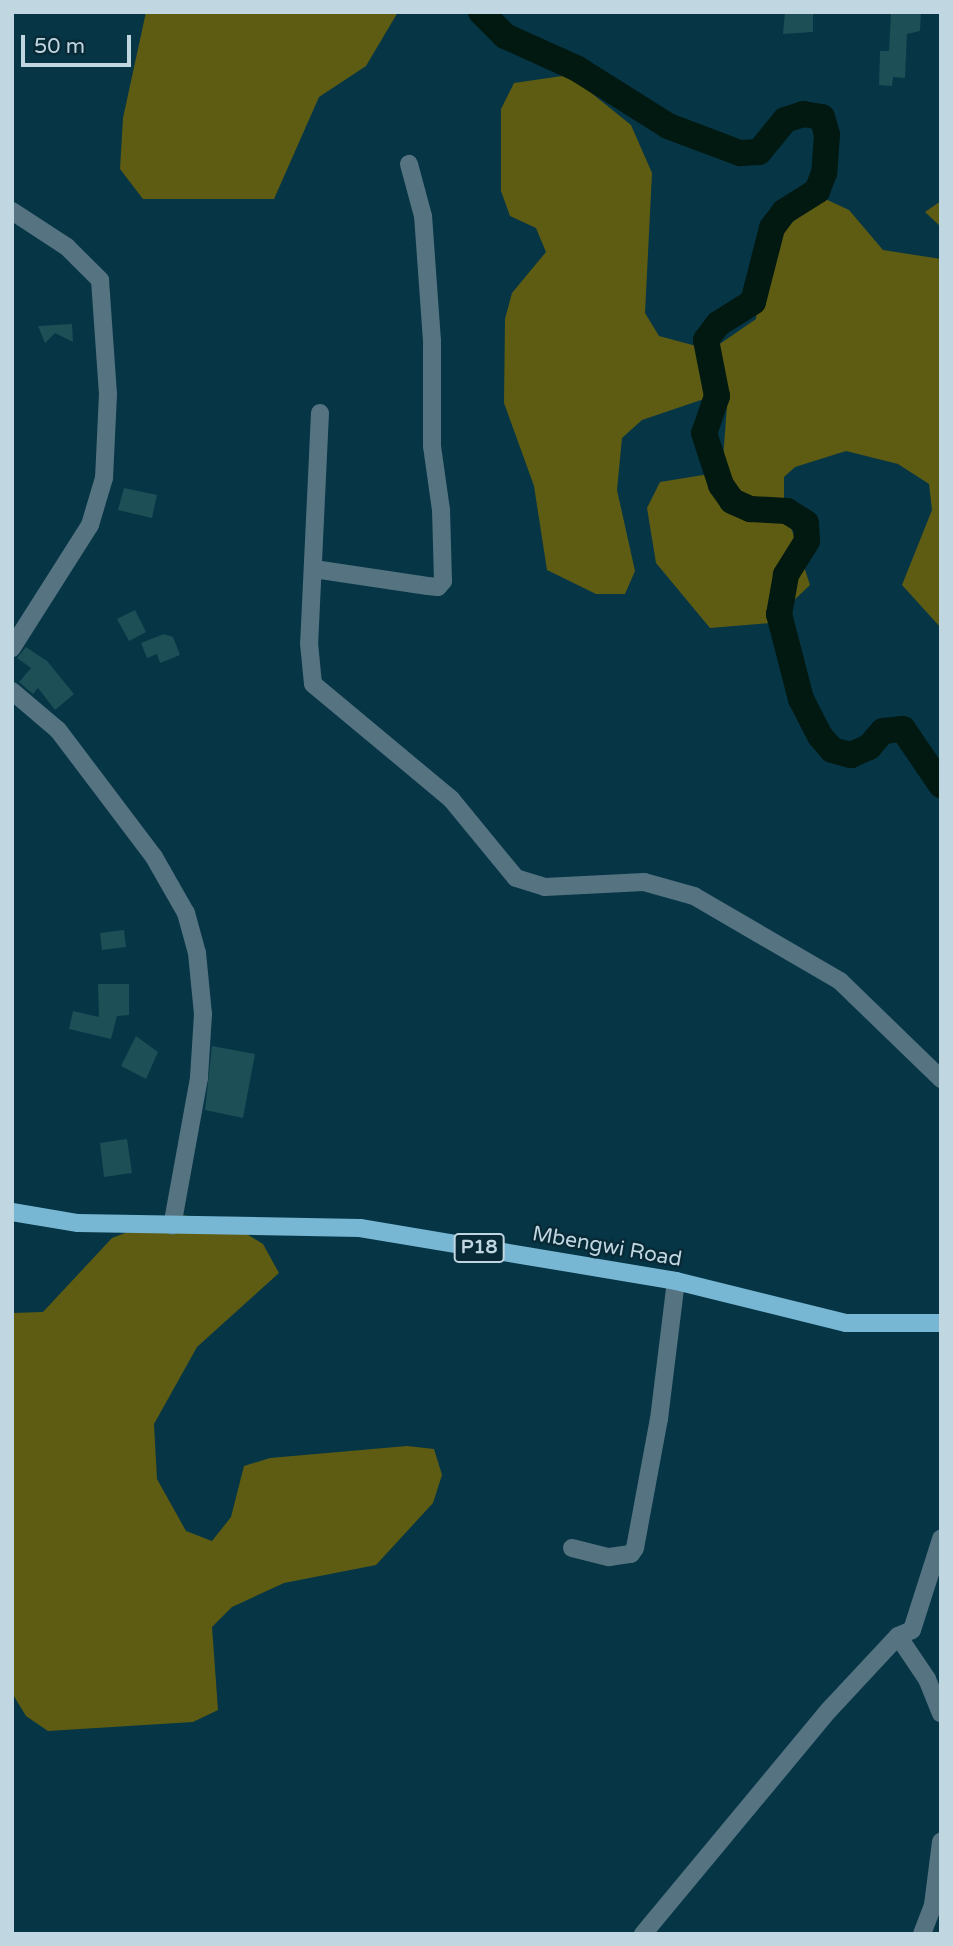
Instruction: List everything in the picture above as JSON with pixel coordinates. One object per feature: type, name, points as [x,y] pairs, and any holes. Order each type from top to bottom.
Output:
[{"type":"main road","name":"Mbengwi Road","points":[[12,1212],[79,1223],[360,1228],[676,1280],[846,1323],[941,1323]]},
{"type":"street","points":[[314,569],[428,586],[443,582],[441,510],[432,446],[432,341],[423,216],[409,164]]},
{"type":"street","points":[[12,211],[67,247],[100,280],[108,394],[104,478],[90,525],[12,649]]},
{"type":"street","points":[[320,413],[309,643],[313,684],[451,799],[516,878],[545,887],[645,882],[694,896],[840,981],[941,1079]]},
{"type":"street","points":[[12,691],[58,730],[154,857],[186,913],[197,953],[203,1014],[199,1078],[172,1226]]},
{"type":"street","points":[[572,1548],[608,1557],[631,1554],[635,1548],[659,1419],[676,1280]]},
{"type":"street","points":[[643,1934],[829,1710],[898,1636],[912,1630],[918,1620],[941,1539]]},
{"type":"street","points":[[898,1636],[928,1679],[941,1713]]},
{"type":"street","points":[[922,1934],[933,1905],[941,1842]]},
{"type":"shaded area","points":[[146,12],[398,12],[366,66],[319,97],[274,199],[143,199],[120,169],[123,118]]},
{"type":"shaded area","points":[[569,75],[631,125],[652,173],[645,313],[659,336],[711,350],[756,319],[759,240],[772,216],[821,197],[849,210],[883,250],[941,259],[941,628],[902,585],[932,510],[929,484],[898,464],[846,451],[795,467],[784,477],[784,506],[810,585],[770,623],[710,628],[656,563],[647,508],[660,482],[722,472],[727,406],[701,400],[642,420],[622,438],[617,490],[635,571],[625,594],[596,594],[547,570],[534,486],[504,403],[505,319],[512,293],[546,252],[536,228],[510,216],[501,191],[501,109],[514,83]]},
{"type":"shaded area","points":[[941,201],[941,227],[925,212]]},
{"type":"shaded area","points":[[175,1214],[227,1222],[263,1244],[279,1273],[197,1347],[154,1424],[157,1479],[186,1531],[212,1541],[231,1517],[244,1466],[270,1458],[407,1446],[434,1449],[442,1475],[433,1503],[376,1565],[284,1583],[232,1607],[212,1627],[218,1710],[193,1722],[48,1731],[26,1716],[12,1693],[12,1313],[43,1312],[112,1238]]},
{"type":"building","points":[[785,12],[813,12],[813,32],[783,34]]},
{"type":"building","points":[[891,12],[921,12],[920,31],[907,34],[905,78],[893,77],[892,86],[879,85],[880,51],[889,51]]},
{"type":"building","points":[[72,324],[73,342],[55,333],[45,343],[38,326]]},
{"type":"building","points":[[124,488],[157,495],[152,518],[118,510]]},
{"type":"building","points":[[135,610],[146,632],[129,641],[117,619]]},
{"type":"building","points":[[164,634],[173,637],[180,655],[160,663],[157,654],[147,658],[141,643]]},
{"type":"building","points":[[26,647],[47,661],[74,694],[55,710],[38,688],[33,694],[19,682],[31,668],[17,658]]},
{"type":"building","points":[[124,930],[126,947],[102,950],[100,933]]},
{"type":"building","points":[[98,984],[129,984],[129,1015],[117,1016],[111,1039],[69,1029],[73,1011],[99,1017]]},
{"type":"building","points":[[136,1036],[158,1052],[146,1079],[121,1066]]},
{"type":"building","points":[[212,1046],[255,1054],[243,1118],[205,1110]]},
{"type":"building","points":[[127,1139],[132,1173],[104,1177],[100,1143]]},
{"type":"waterway","points":[[481,12],[505,36],[576,68],[668,126],[740,153],[759,152],[785,120],[803,114],[822,117],[827,134],[824,173],[817,191],[784,212],[772,228],[753,302],[718,324],[706,340],[717,396],[704,433],[721,485],[732,501],[750,509],[787,511],[806,523],[807,541],[786,575],[779,614],[801,699],[820,736],[832,750],[851,755],[869,747],[883,731],[903,729],[941,785]]}]
